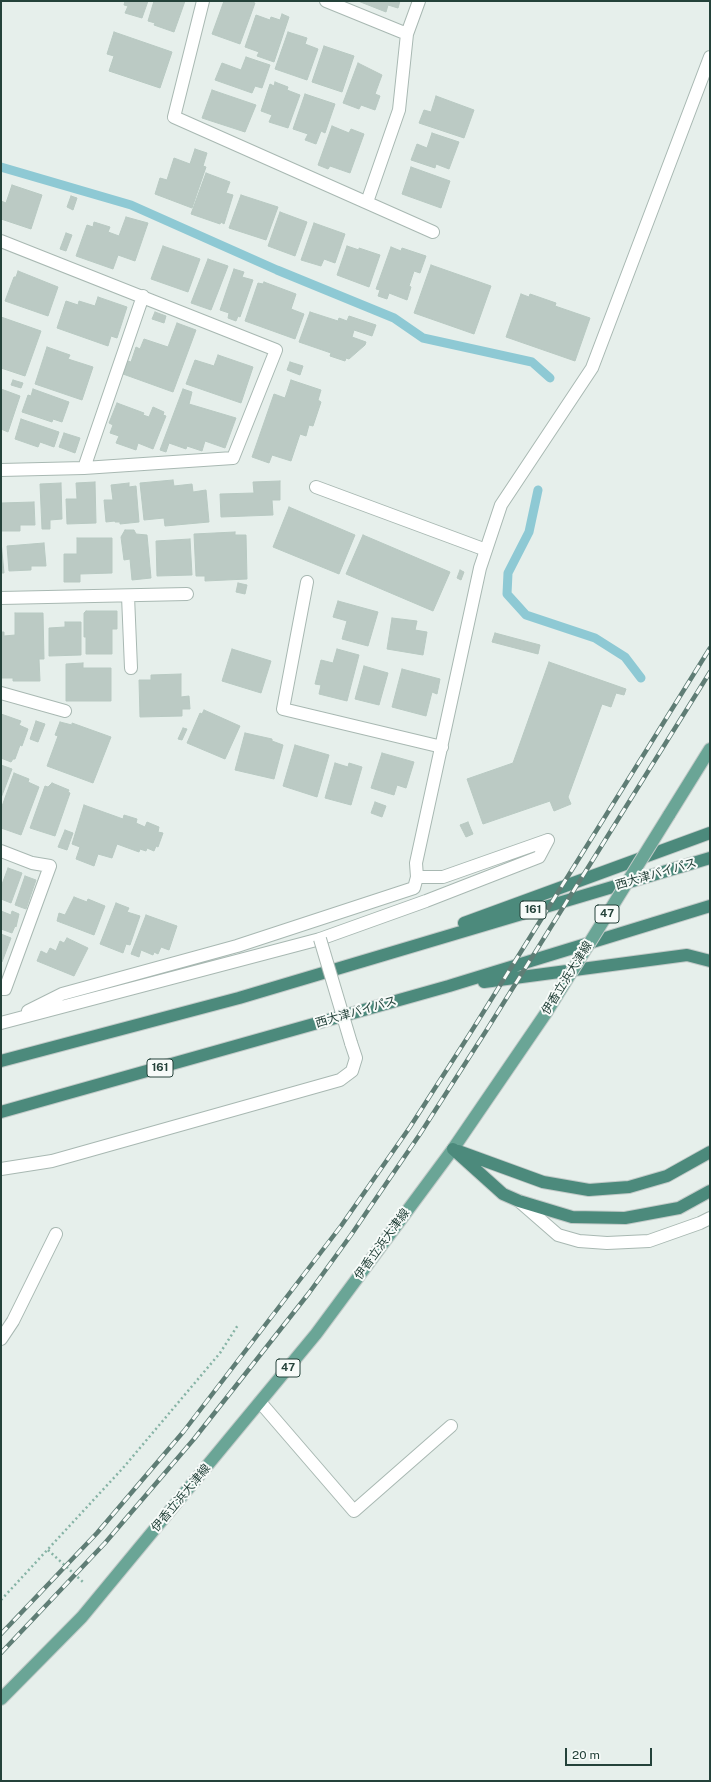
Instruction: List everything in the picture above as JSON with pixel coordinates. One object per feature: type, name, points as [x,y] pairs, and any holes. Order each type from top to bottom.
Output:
[{"type":"highway","points":[[356,962],[710,833]]},
{"type":"highway","name":"西大津バイパス","points":[[1,1061],[239,998],[710,858]]},
{"type":"highway","name":"西大津バイパス","points":[[1,1112],[449,986],[710,906]]},
{"type":"highway","points":[[449,986],[687,956],[710,961]]},
{"type":"highway","points":[[453,1149],[543,1182],[589,1190],[629,1187],[667,1176],[710,1152]]},
{"type":"highway","points":[[453,1149],[503,1194],[519,1201],[572,1217],[625,1218],[678,1208],[710,1191]]},
{"type":"main road","name":"伊香立浜大津線","points":[[1,1700],[82,1617],[316,1334],[453,1149],[546,1013],[710,749]]},
{"type":"street","points":[[203,1],[174,117],[433,232]]},
{"type":"street","points":[[326,1],[407,34]]},
{"type":"street","points":[[367,202],[399,110],[407,34],[419,1]]},
{"type":"street","points":[[3,1023],[62,994],[237,946],[414,888],[417,877],[416,863],[480,568],[501,505],[592,368],[710,57]]},
{"type":"street","points":[[1,241],[276,350],[233,458],[84,468],[1,470]]},
{"type":"street","points":[[84,468],[143,296]]},
{"type":"street","points":[[316,487],[486,550]]},
{"type":"street","points":[[307,582],[283,709],[442,747]]},
{"type":"street","points":[[1,598],[187,594]]},
{"type":"street","points":[[128,596],[131,668]]},
{"type":"street","points":[[1,693],[65,711]]},
{"type":"street","points":[[3,1023],[320,939],[426,901],[539,857],[548,840],[443,876],[417,877]]},
{"type":"street","points":[[1,851],[32,863],[50,866],[5,989],[1,989]]},
{"type":"street","points":[[1,1169],[52,1160],[340,1080],[352,1071],[356,1058],[320,939]]},
{"type":"street","points":[[519,1201],[558,1235],[586,1241],[607,1243],[649,1241],[710,1218]]},
{"type":"street","points":[[1,1338],[13,1321],[56,1234]]},
{"type":"street","points":[[260,1402],[354,1511],[451,1426]]},
{"type":"path","points":[[1,1600],[128,1462],[220,1352],[238,1326]]},
{"type":"path","points":[[48,1550],[99,1597]]},
{"type":"building","points":[[125,1],[148,1],[142,18],[125,13],[128,6],[124,5]]},
{"type":"building","points":[[154,1],[185,1],[174,32],[154,25],[155,23],[148,21]]},
{"type":"building","points":[[224,1],[249,1],[255,3],[240,44],[212,34]]},
{"type":"building","points":[[358,1],[400,1],[398,8],[388,5],[386,12]]},
{"type":"building","points":[[282,14],[289,17],[274,62],[257,56],[259,52],[245,47],[256,15],[270,20],[271,17],[280,20]]},
{"type":"building","points":[[114,32],[172,52],[160,88],[109,71],[114,56],[107,54]]},
{"type":"building","points":[[288,32],[307,38],[305,44],[318,49],[307,80],[275,69]]},
{"type":"building","points":[[324,46],[354,56],[342,92],[312,82]]},
{"type":"building","points":[[246,57],[270,65],[262,88],[255,86],[252,93],[215,80],[222,63],[241,70]]},
{"type":"building","points":[[358,63],[382,75],[375,94],[380,96],[375,110],[361,105],[359,109],[343,103]]},
{"type":"building","points":[[275,82],[288,87],[287,90],[300,95],[288,128],[269,122],[272,115],[261,111],[270,84],[274,86]]},
{"type":"building","points":[[212,90],[256,105],[245,132],[202,118]]},
{"type":"building","points":[[305,94],[335,104],[325,133],[321,131],[316,144],[305,140],[308,134],[293,129]]},
{"type":"building","points":[[436,96],[474,110],[464,138],[419,123],[424,110],[431,112]]},
{"type":"building","points":[[332,126],[349,133],[351,129],[364,134],[350,173],[330,166],[328,169],[318,165]]},
{"type":"building","points":[[432,133],[459,142],[449,169],[436,164],[435,168],[411,160],[417,144],[427,148]]},
{"type":"building","points":[[195,149],[207,153],[203,166],[206,167],[192,208],[155,194],[160,178],[167,180],[174,158],[190,164]]},
{"type":"building","points":[[411,167],[450,181],[441,208],[402,194]]},
{"type":"building","points":[[206,173],[230,182],[226,193],[233,195],[224,224],[191,214]]},
{"type":"building","points":[[12,185],[42,195],[31,229],[1,219],[1,201],[6,203]]},
{"type":"building","points":[[241,195],[278,207],[266,240],[229,228]]},
{"type":"building","points":[[71,196],[77,198],[73,210],[67,207]]},
{"type":"building","points":[[280,212],[307,222],[295,256],[268,246]]},
{"type":"building","points":[[126,217],[148,223],[135,261],[118,255],[113,269],[76,256],[87,225],[93,227],[94,222],[110,227],[108,232],[119,236]]},
{"type":"building","points":[[314,223],[345,234],[335,263],[324,259],[321,266],[301,260]]},
{"type":"building","points":[[66,233],[72,235],[66,251],[60,249]]},
{"type":"building","points":[[163,246],[200,259],[188,292],[151,279]]},
{"type":"building","points":[[347,246],[359,250],[359,248],[380,255],[369,287],[337,275]]},
{"type":"building","points":[[391,247],[401,251],[402,248],[426,256],[420,273],[414,271],[409,286],[411,287],[407,300],[389,293],[387,299],[378,296],[380,290],[376,289]]},
{"type":"building","points":[[208,259],[228,266],[211,310],[191,303]]},
{"type":"building","points":[[431,265],[491,286],[474,334],[414,313]]},
{"type":"building","points":[[234,269],[244,272],[242,277],[253,280],[240,317],[238,316],[236,321],[228,318],[229,313],[220,310]]},
{"type":"building","points":[[18,271],[58,287],[48,316],[5,301],[14,277],[16,277]]},
{"type":"building","points":[[264,282],[296,294],[291,309],[304,314],[295,339],[245,321],[258,283],[263,284]]},
{"type":"building","points":[[521,294],[529,297],[530,294],[556,303],[555,306],[590,318],[575,361],[506,337]]},
{"type":"building","points":[[98,297],[127,307],[117,338],[111,336],[108,346],[57,328],[66,301],[78,305],[79,301],[95,306]]},
{"type":"building","points":[[155,312],[166,316],[164,323],[152,319]]},
{"type":"building","points":[[310,312],[338,321],[339,318],[347,321],[349,316],[376,325],[372,336],[354,330],[352,337],[366,342],[365,345],[349,359],[346,358],[345,361],[330,356],[331,353],[299,342]]},
{"type":"building","points":[[1,317],[41,331],[25,376],[1,368]]},
{"type":"building","points":[[177,323],[196,330],[173,392],[123,374],[128,361],[131,362],[136,347],[140,349],[144,339],[168,347]]},
{"type":"building","points":[[47,347],[70,355],[68,359],[93,367],[82,400],[35,384]]},
{"type":"building","points":[[218,355],[253,367],[241,403],[186,384],[195,360],[214,366]]},
{"type":"building","points":[[290,362],[303,366],[300,375],[287,370]]},
{"type":"building","points":[[13,380],[23,383],[21,388],[11,385]]},
{"type":"building","points":[[291,380],[321,390],[318,400],[321,402],[313,426],[309,425],[306,436],[300,434],[291,461],[272,455],[269,463],[252,457],[274,394],[285,398]]},
{"type":"building","points":[[1,389],[20,396],[8,432],[1,429]]},
{"type":"building","points":[[33,389],[69,402],[62,422],[53,419],[52,422],[22,412],[28,395],[31,396]]},
{"type":"building","points":[[183,389],[192,392],[189,404],[236,418],[225,448],[205,441],[202,451],[187,446],[186,449],[169,443],[166,452],[160,450]]},
{"type":"building","points":[[117,403],[144,413],[143,415],[149,417],[153,407],[164,412],[163,415],[166,416],[153,449],[138,443],[136,450],[116,443],[119,436],[110,433],[113,425],[109,423]]},
{"type":"building","points":[[21,419],[59,432],[54,447],[40,442],[38,447],[15,439]]},
{"type":"building","points":[[64,433],[80,438],[75,453],[59,447]]},
{"type":"building","points":[[173,480],[174,486],[192,484],[193,492],[206,490],[209,522],[165,526],[164,518],[144,520],[140,483]]},
{"type":"building","points":[[280,481],[280,500],[272,500],[273,515],[221,517],[220,494],[254,493],[253,482]]},
{"type":"building","points":[[95,482],[96,523],[67,524],[66,499],[77,499],[76,483]]},
{"type":"building","points":[[61,483],[62,519],[50,520],[50,529],[42,529],[40,484]]},
{"type":"building","points":[[129,483],[129,487],[136,486],[139,522],[120,524],[120,522],[115,521],[106,522],[104,500],[113,500],[111,485]]},
{"type":"building","points":[[34,502],[35,525],[20,525],[20,531],[1,531],[1,503]]},
{"type":"building","points":[[289,507],[355,535],[339,574],[273,547]]},
{"type":"building","points":[[125,530],[134,530],[136,534],[147,535],[151,578],[132,580],[130,559],[124,560],[121,537]]},
{"type":"building","points":[[235,532],[235,535],[246,535],[247,579],[205,581],[205,576],[196,576],[194,534]]},
{"type":"building","points":[[363,535],[450,572],[433,611],[346,574]]},
{"type":"building","points":[[77,538],[112,538],[112,573],[80,574],[80,582],[64,582],[64,554],[77,554]]},
{"type":"building","points":[[190,539],[192,575],[157,576],[156,541]]},
{"type":"building","points":[[1,541],[4,573],[1,573]]},
{"type":"building","points":[[44,543],[46,566],[31,566],[31,570],[9,571],[7,546]]},
{"type":"building","points":[[460,570],[464,572],[461,580],[457,578]]},
{"type":"building","points":[[238,583],[247,585],[245,594],[236,592]]},
{"type":"building","points":[[338,601],[378,612],[368,646],[342,639],[347,621],[333,617]]},
{"type":"building","points":[[86,611],[117,611],[117,629],[112,629],[112,654],[86,654],[84,613]]},
{"type":"building","points":[[15,613],[43,613],[44,659],[39,659],[40,681],[13,681],[13,678],[1,678],[1,632],[4,632],[4,636],[15,635]]},
{"type":"building","points":[[392,618],[417,621],[415,630],[427,632],[423,655],[387,649]]},
{"type":"building","points":[[65,622],[81,622],[81,655],[49,656],[49,628],[65,627]]},
{"type":"building","points":[[495,633],[540,645],[538,654],[492,642]]},
{"type":"building","points":[[232,649],[271,661],[261,693],[222,681]]},
{"type":"building","points":[[337,649],[359,655],[347,701],[319,694],[321,685],[315,684],[321,660],[333,663]]},
{"type":"building","points":[[549,662],[626,689],[624,695],[616,693],[611,707],[602,704],[568,797],[571,804],[554,811],[550,801],[483,824],[467,779],[513,763]]},
{"type":"building","points":[[83,663],[83,668],[111,668],[111,701],[66,701],[66,664]]},
{"type":"building","points":[[364,666],[388,673],[379,705],[355,699]]},
{"type":"building","points":[[402,669],[440,679],[437,694],[432,692],[426,716],[392,707]]},
{"type":"building","points":[[181,674],[181,697],[189,696],[190,709],[182,709],[182,716],[140,717],[139,680],[151,680],[151,675]]},
{"type":"building","points":[[204,710],[240,726],[225,759],[187,743],[200,713],[202,714]]},
{"type":"building","points":[[1,714],[21,721],[19,725],[28,729],[22,746],[20,745],[15,759],[11,762],[1,758]]},
{"type":"building","points":[[36,721],[45,724],[38,742],[30,739]]},
{"type":"building","points":[[60,722],[72,725],[72,723],[111,737],[93,783],[47,766],[58,736],[55,735]]},
{"type":"building","points":[[183,728],[187,729],[182,740],[178,739]]},
{"type":"building","points":[[245,733],[272,739],[272,741],[283,745],[274,779],[235,770]]},
{"type":"building","points":[[295,745],[329,755],[317,797],[283,786]]},
{"type":"building","points":[[382,753],[414,762],[406,788],[397,785],[394,795],[371,788]]},
{"type":"building","points":[[335,763],[348,767],[349,763],[362,767],[351,805],[325,798]]},
{"type":"building","points":[[1,765],[12,769],[1,798]]},
{"type":"building","points":[[14,773],[29,779],[28,782],[39,787],[21,835],[1,828],[1,809]]},
{"type":"building","points":[[52,783],[69,790],[68,792],[70,793],[55,836],[30,828],[45,786],[48,787]]},
{"type":"building","points":[[375,802],[386,806],[382,817],[371,813]]},
{"type":"building","points":[[84,805],[123,819],[124,815],[137,819],[136,823],[145,827],[147,822],[159,827],[158,832],[163,833],[158,847],[156,846],[154,851],[147,848],[146,851],[140,849],[139,852],[117,844],[112,858],[98,854],[94,866],[76,859],[80,847],[72,844]]},
{"type":"building","points":[[468,822],[473,834],[466,837],[460,825]]},
{"type":"building","points":[[65,830],[73,833],[67,850],[58,847]]},
{"type":"building","points":[[8,868],[22,873],[11,903],[1,899],[1,887]]},
{"type":"building","points":[[25,876],[36,880],[26,909],[15,905]]},
{"type":"building","points":[[74,897],[87,902],[88,899],[105,906],[94,935],[57,921],[59,913],[65,915]]},
{"type":"building","points":[[116,903],[129,908],[127,912],[140,916],[130,945],[126,944],[123,953],[100,944]]},
{"type":"building","points":[[1,911],[11,915],[12,911],[19,914],[16,927],[15,926],[12,933],[1,929]]},
{"type":"building","points":[[146,915],[177,926],[169,950],[161,947],[158,954],[154,952],[153,955],[141,950],[139,957],[131,954]]},
{"type":"building","points":[[1,934],[11,938],[2,962],[1,962]]},
{"type":"building","points":[[67,938],[88,948],[74,976],[37,961],[41,951],[47,954],[50,948],[56,951],[60,941],[64,943]]},
{"type":"waterway","points":[[1,167],[131,205],[277,270],[394,318],[423,338],[532,362],[550,378]]},
{"type":"waterway","points":[[538,490],[529,532],[508,573],[507,594],[526,615],[595,638],[625,657],[641,678]]},
{"type":"railway","points":[[1,1634],[97,1533],[184,1431],[341,1226],[410,1127],[471,1032],[710,648]]},
{"type":"railway","points":[[1,1653],[105,1543],[194,1439],[309,1293],[351,1235],[420,1134],[486,1031],[710,672]]}]
